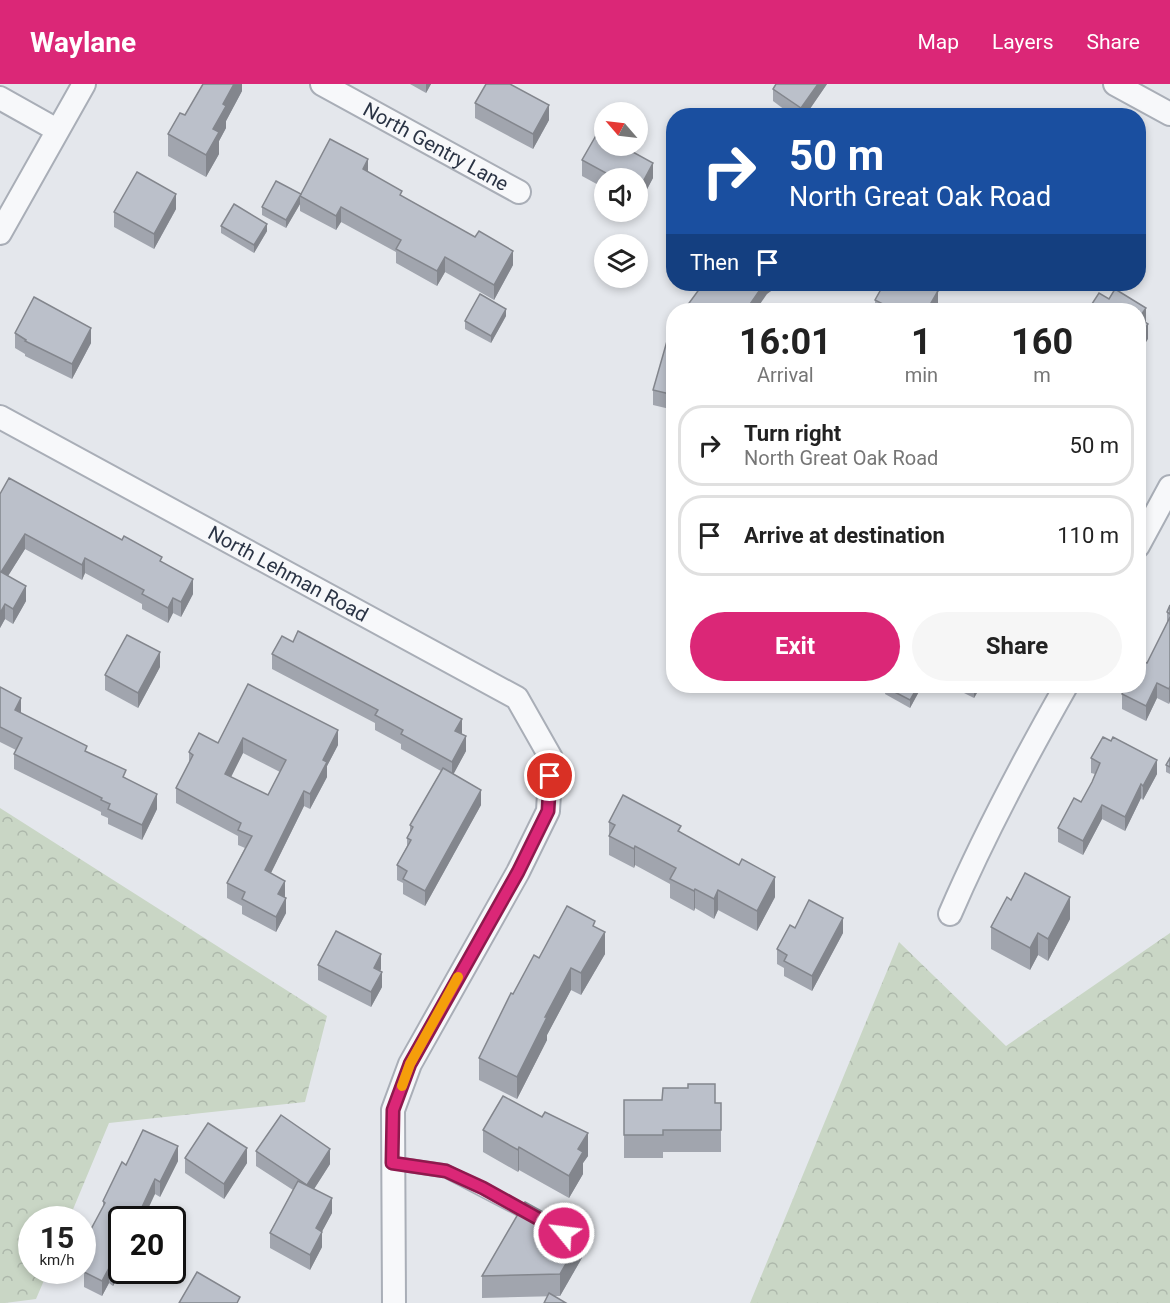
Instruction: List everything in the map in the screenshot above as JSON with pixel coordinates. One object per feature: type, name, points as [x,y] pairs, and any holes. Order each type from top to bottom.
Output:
[{"type":"street","points":[[0,233],[84,84]]},
{"type":"street","name":"North Gentry Lane","points":[[322,84],[519,192]]},
{"type":"street","points":[[1115,84],[1170,114]]},
{"type":"street","points":[[0,98],[57,130]]},
{"type":"street","name":"North Lehman Road","points":[[0,417],[517,698],[551,758],[548,811],[518,872],[410,1064],[393,1110],[392,1163]]},
{"type":"street","points":[[1146,532],[1170,488]]},
{"type":"street","points":[[950,914],[974,858],[1062,693]]},
{"type":"street","points":[[392,1163],[394,1303]]},
{"type":"lane","points":[[392,1163],[446,1171],[483,1188],[544,1222]]},
{"type":"green space","points":[[0,808],[327,1016],[305,1102],[109,1123],[74,1206],[18,1206],[18,1284],[42,1284],[36,1299],[0,1303]]},
{"type":"green space","points":[[1170,933],[1170,1303],[750,1303],[899,942],[1006,1046]]},
{"type":"building","points":[[203,84],[234,84],[223,104],[226,106],[213,129],[219,132],[206,155],[168,134],[180,113],[185,115]]},
{"type":"building","points":[[486,84],[510,84],[549,105],[533,134],[475,103]]},
{"type":"building","points":[[776,84],[818,84],[801,108],[773,89]]},
{"type":"building","points":[[330,139],[368,159],[363,169],[402,191],[400,195],[475,237],[479,231],[513,251],[494,285],[445,257],[437,271],[396,249],[401,240],[341,207],[336,216],[300,196]]},
{"type":"building","points":[[594,139],[594,156],[640,156],[653,163],[648,172],[648,168],[597,168],[582,160]]},
{"type":"building","points":[[137,172],[176,194],[154,234],[114,212]]},
{"type":"building","points":[[276,181],[301,194],[286,220],[262,207]]},
{"type":"building","points":[[234,204],[267,224],[254,245],[221,226]]},
{"type":"building","points":[[698,291],[759,291],[751,303],[689,303]]},
{"type":"building","points":[[880,291],[938,291],[931,303],[881,303],[875,300]]},
{"type":"building","points":[[1114,291],[1118,291],[1138,303],[1093,303],[1099,293],[1109,299]]},
{"type":"building","points":[[480,294],[506,309],[491,336],[465,321]]},
{"type":"building","points":[[34,297],[91,328],[72,364],[25,341],[15,333]]},
{"type":"building","points":[[666,344],[666,393],[653,390]]},
{"type":"building","points":[[9,478],[122,540],[124,536],[162,557],[160,561],[193,579],[181,602],[173,598],[168,608],[142,594],[144,590],[85,558],[82,565],[25,534],[1,572],[26,586],[13,609],[5,604],[0,613],[0,494]]},
{"type":"building","points":[[1170,617],[1170,686],[1169,689],[1157,683],[1146,706],[1122,694],[1146,693],[1147,663]]},
{"type":"building","points":[[298,631],[462,719],[455,731],[466,736],[452,762],[401,734],[403,730],[375,715],[378,710],[272,654],[282,636],[293,642]]},
{"type":"building","points":[[127,635],[160,652],[138,693],[105,675]]},
{"type":"building","points":[[248,684],[338,730],[323,760],[327,762],[310,794],[304,791],[265,870],[285,881],[278,894],[286,898],[276,917],[242,899],[245,892],[227,883],[252,836],[238,830],[241,823],[176,788],[193,755],[189,752],[199,733],[218,743]],"holes":[[[243,738],[286,760],[268,795],[225,774]]]},
{"type":"building","points":[[0,687],[21,698],[15,710],[87,746],[85,751],[126,770],[123,777],[157,794],[142,825],[108,809],[110,804],[101,800],[102,798],[14,754],[22,738],[0,727]]},
{"type":"building","points":[[897,693],[914,693],[910,700]]},
{"type":"building","points":[[1103,737],[1111,741],[1113,737],[1157,760],[1143,786],[1141,784],[1125,817],[1102,805],[1083,841],[1058,828],[1074,798],[1081,802],[1092,782],[1100,763],[1091,758]]},
{"type":"building","points":[[443,768],[481,790],[425,891],[403,879],[407,871],[397,865],[411,840],[407,838],[413,827],[410,825]]},
{"type":"building","points":[[623,795],[681,826],[678,831],[739,865],[742,859],[775,877],[757,911],[718,890],[714,899],[670,879],[676,868],[635,846],[634,849],[609,836],[615,825],[609,822]]},
{"type":"building","points":[[1025,873],[1070,897],[1048,939],[1038,933],[1030,948],[991,927],[1007,897],[1011,900]]},
{"type":"building","points":[[809,900],[843,918],[812,976],[784,961],[787,955],[777,949],[790,925],[795,928]]},
{"type":"building","points":[[567,906],[595,921],[593,926],[605,932],[581,973],[571,968],[517,1077],[479,1058],[511,993],[513,994],[534,955],[539,958]]},
{"type":"building","points":[[336,931],[381,954],[374,968],[382,972],[371,992],[318,965]]},
{"type":"building","points":[[688,1084],[715,1084],[715,1103],[721,1103],[721,1130],[663,1130],[663,1135],[624,1135],[624,1100],[662,1100],[663,1088],[688,1088]]},
{"type":"building","points":[[503,1096],[542,1117],[545,1112],[588,1133],[578,1149],[583,1152],[569,1176],[519,1147],[518,1150],[483,1130]]},
{"type":"building","points":[[281,1115],[330,1149],[307,1185],[256,1151]]},
{"type":"building","points":[[208,1123],[247,1148],[224,1184],[185,1158]]},
{"type":"building","points":[[143,1130],[178,1146],[160,1182],[155,1179],[142,1206],[108,1206],[108,1270],[102,1281],[96,1278],[96,1220],[122,1162],[126,1165]]},
{"type":"building","points":[[298,1181],[332,1198],[316,1228],[322,1232],[310,1255],[270,1233]]},
{"type":"building","points":[[525,1202],[583,1234],[560,1274],[482,1276]]},
{"type":"building","points":[[197,1272],[240,1297],[237,1303],[179,1303]]},
{"type":"building","points":[[549,1293],[566,1303],[544,1303]]},
{"type":"slow traffic","points":[[402,1086],[410,1064],[458,977]]},
{"type":"route","points":[[550,776],[548,811],[518,872],[410,1064],[393,1110],[392,1163],[446,1171],[464,1178],[564,1233]]}]
